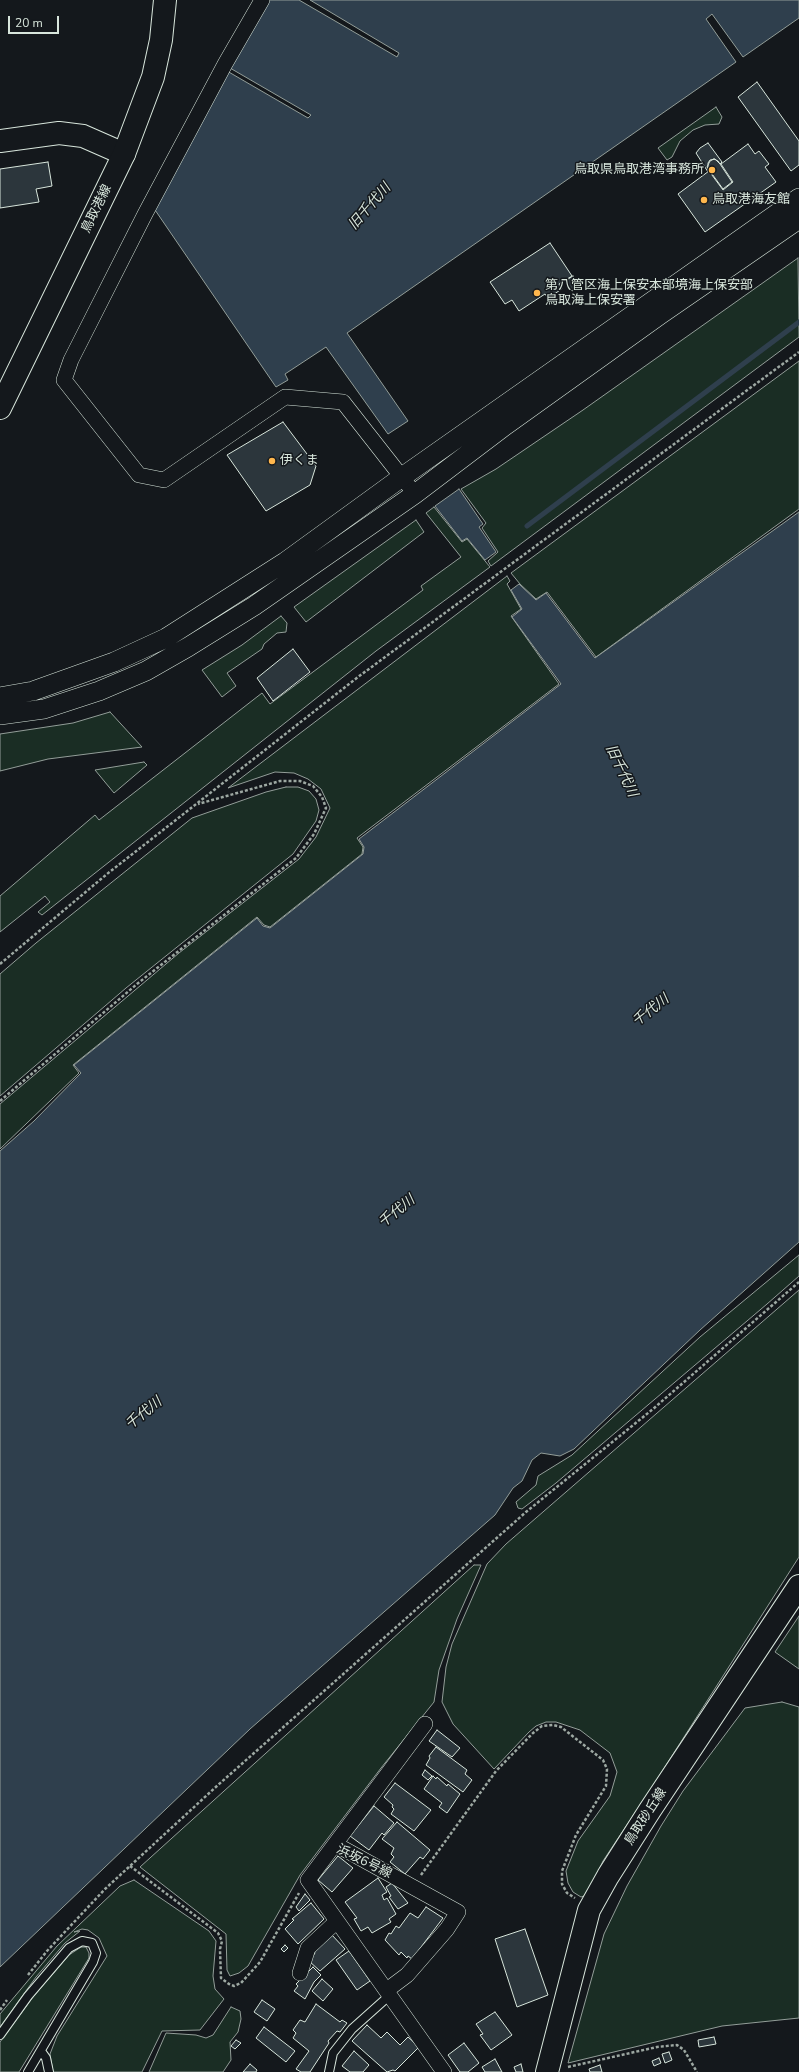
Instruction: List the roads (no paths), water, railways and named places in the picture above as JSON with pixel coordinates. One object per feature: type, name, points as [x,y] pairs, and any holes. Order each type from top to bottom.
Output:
[{"type":"main road","name":"鳥取港線","points":[[0,408],[124,154],[153,78],[161,40],[165,0]]},
{"type":"main road","points":[[0,141],[59,133],[83,136],[124,154]]},
{"type":"main road","name":"鳥取砂丘線","points":[[554,2070],[590,1910],[608,1876],[650,1810],[799,1586]]},
{"type":"street","points":[[165,0],[176,0]]},
{"type":"street","points":[[262,0],[225,64],[145,214],[71,360],[64,380],[139,475],[164,480],[285,397],[343,402],[415,494]]},
{"type":"street","points":[[0,697],[33,691],[114,662],[166,638],[285,562],[402,476],[799,198]]},
{"type":"street","points":[[0,716],[44,709],[99,690],[146,671],[254,606],[415,494],[519,415],[661,314],[799,219]]},
{"type":"street","points":[[334,1844],[425,1724]]},
{"type":"street","name":"浜坂6号線","points":[[337,1921],[308,1880],[334,1844],[458,1912],[447,1929],[407,1975],[389,1993]]},
{"type":"street","points":[[300,1973],[308,1948],[337,1921],[444,2072]]},
{"type":"lane","points":[[0,2035],[28,1996],[69,1948],[82,1941],[92,1943],[96,1953],[94,1962],[28,2072]]},
{"type":"lane","points":[[329,2072],[332,2053],[352,2029],[389,1993]]},
{"type":"lane","points":[[41,2051],[46,2058],[49,2072]]},
{"type":"water","name":"旧千代川","points":[[269,0],[299,0],[397,57],[399,53],[310,0],[799,0],[799,18],[743,57],[712,14],[706,19],[736,62],[347,333],[408,421],[388,434],[326,347],[285,374],[288,380],[276,387],[153,207],[227,71],[308,118],[311,115],[230,68]]},
{"type":"water","points":[[459,489],[483,524],[479,527],[496,552],[485,560],[467,538],[462,541],[435,506]]},
{"type":"water","points":[[799,512],[799,1242],[700,1330],[574,1449],[560,1456],[541,1453],[532,1460],[522,1481],[513,1488],[495,1515],[250,1729],[0,1967],[0,1151],[34,1121],[81,1073],[74,1065],[257,918],[263,926],[270,928],[363,854],[364,847],[359,839],[561,684],[512,617],[522,609],[511,590],[519,584],[536,600],[546,593],[595,658]]},
{"type":"waterway","points":[[527,526],[799,322]]},
{"type":"place","name":"鳥取県鳥取港湾事務所","points":[[712,170]]},
{"type":"place","name":"鳥取港海友館","points":[[704,200]]},
{"type":"place","name":"第八管区海上保安本部境海上保安部 鳥取海上保安署","points":[[537,293]]},
{"type":"place","name":"伊くま","points":[[272,461]]},
{"type":"water label","name":"千代川","points":[[651,1011]]},
{"type":"water label","name":"千代川","points":[[397,1212]]},
{"type":"water label","name":"千代川","points":[[144,1414]]}]
